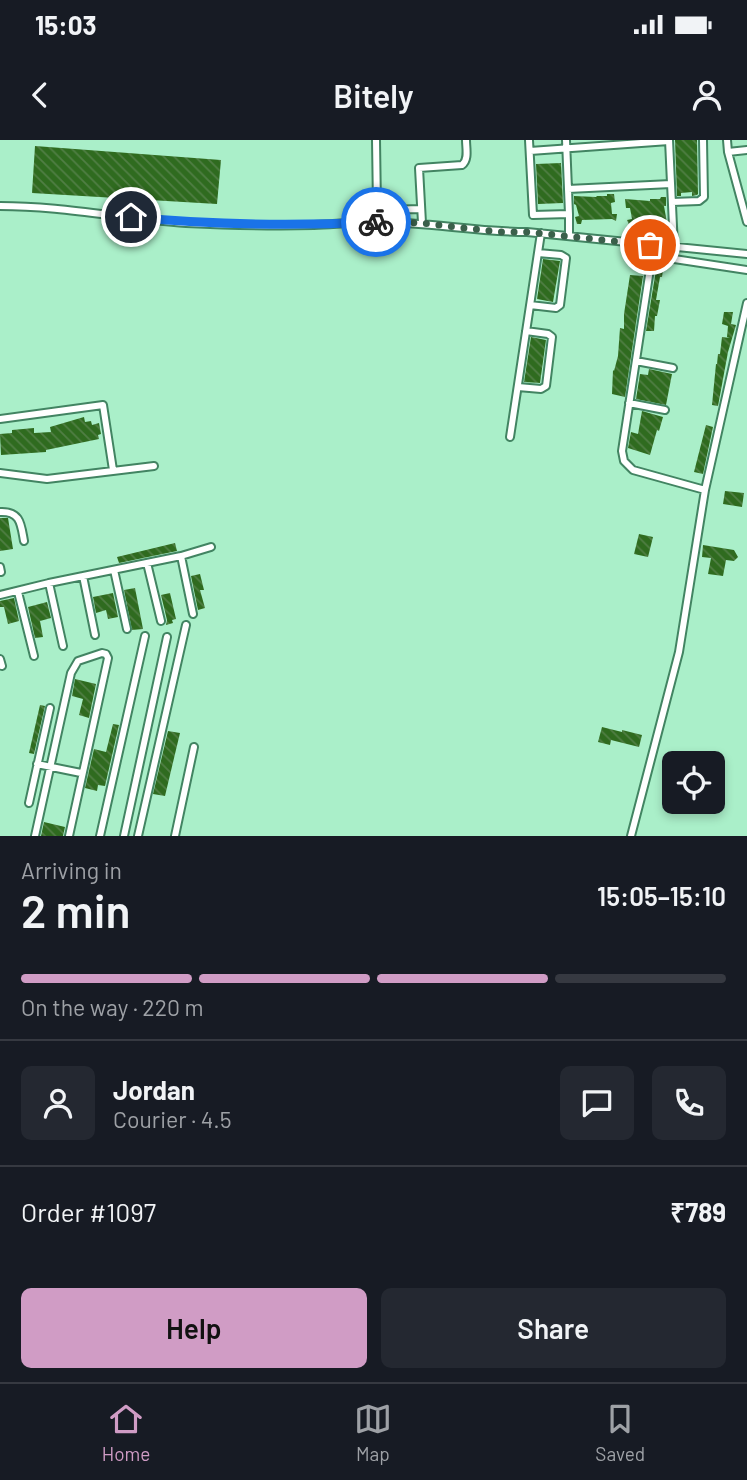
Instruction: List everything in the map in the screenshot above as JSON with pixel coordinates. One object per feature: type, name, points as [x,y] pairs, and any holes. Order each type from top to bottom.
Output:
[{"type":"street","points":[[376,140],[377,207],[382,210],[421,209]]},
{"type":"street","points":[[422,223],[419,168],[462,165],[467,158],[466,140]]},
{"type":"street","points":[[529,140],[533,215],[569,214]]},
{"type":"street","points":[[566,140],[569,236]]},
{"type":"street","points":[[672,202],[699,201],[704,197],[703,140]]},
{"type":"street","points":[[727,140],[747,222]]},
{"type":"street","points":[[530,151],[669,141],[674,248]]},
{"type":"street","points":[[728,152],[747,150]]},
{"type":"street","points":[[568,189],[671,184]]},
{"type":"street","points":[[0,206],[224,224],[422,223],[747,254]]},
{"type":"street","points":[[510,437],[541,233]]},
{"type":"street","points":[[530,305],[556,308],[560,304],[566,258],[538,253]]},
{"type":"street","points":[[705,490],[634,470],[624,461],[622,451],[650,269],[653,261],[661,257],[747,270]]},
{"type":"street","points":[[631,836],[679,652],[705,490],[747,303]]},
{"type":"street","points":[[518,387],[541,389],[546,386],[552,338],[548,334],[526,331]]},
{"type":"street","points":[[636,361],[673,368]]},
{"type":"street","points":[[629,403],[665,410]]},
{"type":"street","points":[[0,419],[103,405],[113,470]]},
{"type":"street","points":[[0,473],[47,480],[154,466]]},
{"type":"street","points":[[0,512],[9,512],[20,520],[24,541]]},
{"type":"street","points":[[0,595],[181,556],[211,547]]},
{"type":"street","points":[[181,556],[193,614]]},
{"type":"street","points":[[147,563],[161,621]]},
{"type":"street","points":[[114,570],[127,629]]},
{"type":"street","points":[[83,576],[95,635]]},
{"type":"street","points":[[49,583],[63,646]]},
{"type":"street","points":[[18,592],[34,656]]},
{"type":"street","points":[[138,836],[186,625]]},
{"type":"street","points":[[100,836],[145,636]]},
{"type":"street","points":[[124,836],[167,637]]},
{"type":"street","points":[[35,836],[74,667],[78,661],[102,653],[108,655],[108,658],[69,836]]},
{"type":"street","points":[[29,803],[50,708]]},
{"type":"street","points":[[174,836],[194,747]]},
{"type":"street","points":[[37,764],[81,773]]},
{"type":"building","points":[[675,140],[697,140],[697,195],[692,196],[692,192],[677,196]]},
{"type":"building","points":[[35,146],[221,160],[217,204],[32,193]]},
{"type":"building","points":[[561,163],[563,203],[538,204],[536,164]]},
{"type":"building","points":[[614,194],[615,202],[611,203],[612,214],[617,214],[616,221],[582,220],[581,224],[577,224],[575,217],[579,216],[574,196],[596,197]]},
{"type":"building","points":[[666,197],[664,206],[667,223],[636,224],[630,227],[627,220],[632,219],[625,199],[650,201]]},
{"type":"building","points":[[543,259],[560,261],[553,302],[537,299]]},
{"type":"building","points":[[662,263],[662,277],[656,300],[660,300],[654,331],[646,331],[656,270]]},
{"type":"building","points":[[630,275],[643,276],[625,397],[612,394],[613,370],[618,356],[620,328],[624,329]]},
{"type":"building","points":[[724,312],[733,312],[731,324],[736,325],[718,406],[712,405],[716,364],[722,337],[730,338],[727,337],[728,326],[722,324]]},
{"type":"building","points":[[531,337],[546,340],[540,383],[524,382]]},
{"type":"building","points":[[649,369],[672,374],[666,405],[636,399],[640,374],[648,375]]},
{"type":"building","points":[[642,411],[663,417],[650,455],[628,448],[631,432],[638,434]]},
{"type":"building","points":[[84,417],[85,422],[91,421],[92,425],[99,423],[99,439],[46,452],[1,455],[0,434],[34,428],[34,433],[51,432],[50,427]]},
{"type":"building","points":[[706,425],[713,427],[703,474],[694,472]]},
{"type":"building","points":[[725,491],[744,493],[742,507],[723,504]]},
{"type":"building","points":[[0,518],[8,518],[13,549],[0,551]]},
{"type":"building","points":[[639,534],[653,537],[648,557],[634,554]]},
{"type":"building","points":[[175,543],[177,551],[119,563],[117,557]]},
{"type":"building","points":[[703,545],[734,550],[738,557],[734,561],[726,560],[723,576],[708,574],[711,558],[702,557]]},
{"type":"building","points":[[200,574],[204,590],[200,590],[205,608],[198,610],[191,576]]},
{"type":"building","points":[[135,588],[143,629],[132,630],[124,590]]},
{"type":"building","points":[[113,593],[118,617],[108,619],[106,610],[96,613],[93,597]]},
{"type":"building","points":[[170,593],[176,619],[166,625],[161,595]]},
{"type":"building","points":[[14,598],[19,621],[8,624],[0,601]]},
{"type":"building","points":[[47,602],[51,618],[40,621],[43,637],[35,638],[28,607]]},
{"type":"building","points":[[75,679],[96,684],[89,718],[79,715],[83,699],[72,696]]},
{"type":"building","points":[[40,705],[45,706],[34,754],[29,753]]},
{"type":"building","points":[[113,724],[119,725],[105,786],[98,785],[97,791],[85,788],[94,749],[106,752]]},
{"type":"building","points":[[602,727],[642,735],[639,747],[611,740],[610,745],[598,742]]},
{"type":"building","points":[[168,731],[180,733],[165,796],[153,794]]},
{"type":"building","points":[[44,822],[65,827],[63,836],[41,836]]},
{"type":"way so far","points":[[376,222],[422,223],[650,245]]},
{"type":"route","points":[[131,217],[259,225],[376,222]]}]
